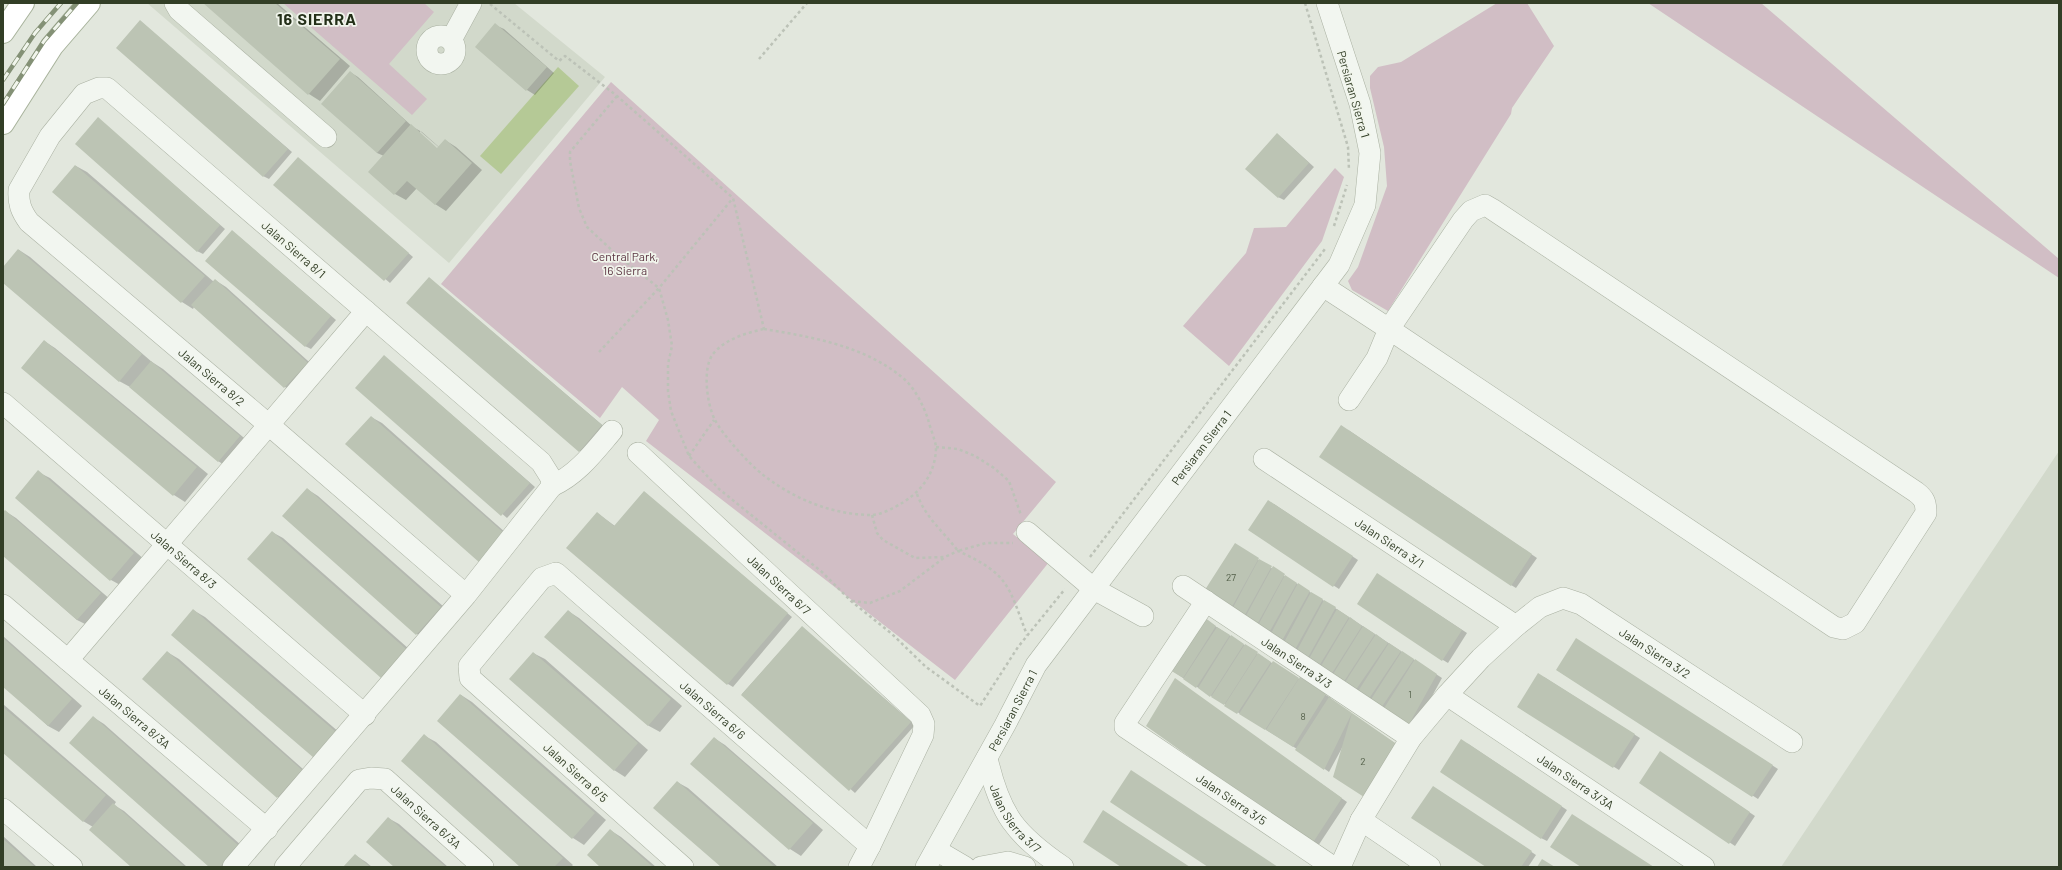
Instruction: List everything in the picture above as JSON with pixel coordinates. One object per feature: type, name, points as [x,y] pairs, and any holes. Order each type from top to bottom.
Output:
[{"type":"main road","points":[[3,32],[23,3]]},
{"type":"main road","points":[[3,123],[52,46],[89,3]]},
{"type":"street","points":[[175,3],[179,10],[326,137]]},
{"type":"street","points":[[451,40],[471,3]]},
{"type":"street","name":"Persiaran Sierra 1","points":[[931,858],[987,758],[1036,665],[1339,265],[1365,205],[1370,153],[1360,104],[1328,3]]},
{"type":"street","name":"Jalan Sierra 8/1","points":[[50,136],[84,94],[99,88],[107,88],[541,462],[551,478],[552,486]]},
{"type":"street","name":"Jalan Sierra 8/2","points":[[50,136],[19,190],[18,199],[21,211],[28,222],[269,425],[466,595]]},
{"type":"street","points":[[1323,286],[1389,329],[1834,627],[1843,629],[1854,623],[1926,513],[1926,505],[1923,498],[1916,492],[1485,205],[1471,211],[1462,220],[1389,329],[1377,358],[1349,400]]},
{"type":"street","points":[[68,660],[366,311]]},
{"type":"street","name":"Jalan Sierra 8/3","points":[[3,403],[365,714]]},
{"type":"street","points":[[233,867],[466,595],[552,486],[565,480],[579,470],[612,431]]},
{"type":"street","name":"Jalan Sierra 6/7","points":[[638,453],[920,715],[924,724],[923,735],[870,846]]},
{"type":"street","name":"Jalan Sierra 3/1","points":[[1264,459],[1516,626]]},
{"type":"street","points":[[1027,532],[1094,589],[1143,616]]},
{"type":"street","name":"Jalan Sierra 6/6","points":[[470,678],[469,666],[542,578],[556,573],[870,846]]},
{"type":"street","name":"Jalan Sierra 3/3","points":[[1183,586],[1411,738]]},
{"type":"street","name":"Jalan Sierra 3/2","points":[[1340,867],[1361,820],[1411,738],[1446,695],[1481,658],[1516,626],[1540,608],[1563,598],[1581,604],[1792,742]]},
{"type":"street","name":"Jalan Sierra 3/5","points":[[1206,601],[1125,723],[1126,727],[1129,731],[1333,867]]},
{"type":"street","name":"Jalan Sierra 8/3A","points":[[3,605],[267,829]]},
{"type":"street","name":"Jalan Sierra 6/5","points":[[470,678],[683,867]]},
{"type":"street","name":"Jalan Sierra 3/3A","points":[[1446,695],[1704,867]]},
{"type":"street","name":"Jalan Sierra 3/7","points":[[987,758],[1002,810],[1023,836],[1036,849],[1063,867]]},
{"type":"street","name":"Jalan Sierra 6/3A","points":[[285,867],[359,780],[371,778],[385,779],[483,867]]},
{"type":"street","points":[[970,788],[1002,810]]},
{"type":"street","points":[[3,809],[72,867]]},
{"type":"street","points":[[1361,820],[1430,867]]},
{"type":"street","points":[[859,867],[870,846]]},
{"type":"street","points":[[1024,867],[1036,849]]},
{"type":"street","points":[[931,858],[965,867]]},
{"type":"street","name":"Jalan Sierra 3/7","points":[[981,867],[1008,862],[1024,867]]},
{"type":"path","points":[[489,3],[559,61],[564,56],[617,96],[733,198],[764,329]]},
{"type":"path","points":[[759,59],[807,3]]},
{"type":"path","points":[[1305,3],[1348,147],[1349,173]]},
{"type":"path","points":[[617,96],[570,152],[570,161],[579,208],[587,226],[600,240],[659,288],[668,320],[672,346],[668,364],[668,391],[671,412],[690,456],[719,489],[822,572],[851,601],[892,634],[926,667],[980,706],[1027,636],[1065,589]]},
{"type":"path","points":[[1334,228],[1349,179]]},
{"type":"path","points":[[599,352],[659,288],[733,198]]},
{"type":"path","points":[[1090,557],[1329,242]]},
{"type":"path","points":[[764,329],[848,347],[885,364],[905,379],[924,406],[936,447],[930,475],[917,494],[896,507],[872,515],[846,514],[815,504],[795,494],[762,473],[739,450],[714,420],[705,384],[712,355],[727,342],[745,333],[764,329]]},
{"type":"path","points":[[690,456],[714,420]]},
{"type":"path","points":[[851,601],[870,603],[900,591],[945,557],[958,551],[986,543],[1018,543],[1026,537],[1027,532],[1009,481],[994,468],[975,456],[958,449],[936,447]]},
{"type":"path","points":[[917,494],[926,513],[958,551],[985,564],[1002,578],[1009,587],[1027,636]]},
{"type":"path","points":[[872,515],[877,533],[893,547],[915,558],[945,557]]},
{"type":"shaded area","points":[[147,3],[514,3],[605,77],[449,263]]},
{"type":"shaded area","points":[[558,67],[579,86],[501,174],[480,156]]},
{"type":"shaded area","points":[[2059,451],[2059,867],[1781,867]]},
{"type":"green space","points":[[283,3],[424,3],[434,12],[389,64],[427,99],[412,115]]},
{"type":"green space","points":[[1497,3],[1527,3],[1554,46],[1512,108],[1511,114],[1388,311],[1352,290],[1348,281],[1358,267],[1387,186],[1384,147],[1370,88],[1370,76],[1378,67],[1401,62]]},
{"type":"green space","points":[[1648,3],[1761,3],[2059,259],[2059,278]]},
{"type":"green space","name":"Central Park, 16 Sierra","points":[[611,82],[1056,482],[1013,534],[1049,562],[955,680],[646,441],[659,420],[622,387],[600,418],[441,284]]},
{"type":"green space","points":[[1335,168],[1344,177],[1322,241],[1229,366],[1183,326],[1246,253],[1254,228],[1286,227]]},
{"type":"building","points":[[203,3],[275,3],[340,59],[308,95]]},
{"type":"building","points":[[140,20],[288,149],[263,177],[116,48]]},
{"type":"building","points":[[495,23],[547,67],[526,91],[475,47]]},
{"type":"building","points":[[350,71],[406,121],[377,153],[321,104]]},
{"type":"building","points":[[98,117],[220,225],[197,252],[75,144]]},
{"type":"building","points":[[411,124],[437,148],[445,139],[472,163],[435,205],[407,181],[394,195],[368,172]]},
{"type":"building","points":[[1277,133],[1309,163],[1278,198],[1245,169]]},
{"type":"building","points":[[298,157],[409,253],[384,281],[273,185]]},
{"type":"building","points":[[75,165],[205,276],[181,303],[52,192]]},
{"type":"building","points":[[232,230],[331,316],[305,347],[205,261]]},
{"type":"building","points":[[18,249],[142,354],[119,382],[3,283],[3,267]]},
{"type":"building","points":[[429,277],[602,425],[579,452],[406,303]]},
{"type":"building","points":[[215,279],[308,363],[284,388],[191,305]]},
{"type":"building","points":[[44,340],[197,467],[173,496],[21,368]]},
{"type":"building","points":[[384,355],[530,483],[501,516],[355,388]]},
{"type":"building","points":[[151,361],[240,436],[218,462],[129,387]]},
{"type":"building","points":[[371,416],[505,534],[480,563],[345,444]]},
{"type":"building","points":[[1341,425],[1532,554],[1511,586],[1319,457]]},
{"type":"building","points":[[38,470],[134,553],[110,581],[15,498]]},
{"type":"building","points":[[307,488],[441,607],[416,635],[282,516]]},
{"type":"building","points":[[644,491],[788,613],[727,685],[566,548],[597,512],[614,526]]},
{"type":"building","points":[[1268,500],[1353,556],[1333,587],[1248,530]]},
{"type":"building","points":[[5,510],[101,593],[77,620],[3,556],[3,512]]},
{"type":"building","points":[[272,531],[406,649],[381,678],[247,559]]},
{"type":"building","points":[[1235,543],[1259,558],[1228,614],[1201,596]]},
{"type":"building","points":[[1259,559],[1272,566],[1241,622],[1229,615]]},
{"type":"building","points":[[1273,566],[1285,574],[1254,630],[1242,623]]},
{"type":"building","points":[[1377,573],[1462,630],[1442,661],[1357,604]]},
{"type":"building","points":[[1285,575],[1297,583],[1266,638],[1255,631]]},
{"type":"building","points":[[1298,583],[1310,591],[1279,646],[1268,639]]},
{"type":"building","points":[[1311,592],[1323,599],[1292,655],[1281,648]]},
{"type":"building","points":[[1324,600],[1336,607],[1305,663],[1294,656]]},
{"type":"building","points":[[193,609],[336,732],[314,758],[171,635]]},
{"type":"building","points":[[1337,609],[1349,617],[1316,671],[1306,664]]},
{"type":"building","points":[[568,610],[671,699],[648,726],[544,637]]},
{"type":"building","points":[[1204,617],[1216,626],[1183,678],[1170,670]]},
{"type":"building","points":[[1350,617],[1362,626],[1329,678],[1318,671]]},
{"type":"building","points":[[802,626],[911,722],[849,791],[741,695]]},
{"type":"building","points":[[1363,626],[1375,634],[1341,686],[1330,679]]},
{"type":"building","points":[[1217,627],[1230,635],[1196,688],[1183,679]]},
{"type":"building","points":[[1376,634],[1388,643],[1353,694],[1342,687]]},
{"type":"building","points":[[1231,635],[1244,644],[1210,697],[1198,688]]},
{"type":"building","points":[[3,638],[72,699],[48,726],[3,687]]},
{"type":"building","points":[[1576,638],[1773,765],[1752,797],[1556,670]]},
{"type":"building","points":[[1389,643],[1401,651],[1366,703],[1355,696]]},
{"type":"building","points":[[1245,644],[1258,652],[1224,705],[1211,697]]},
{"type":"building","points":[[167,651],[302,770],[277,798],[142,679]]},
{"type":"building","points":[[1402,651],[1414,659],[1379,711],[1368,704]]},
{"type":"building","points":[[533,652],[638,743],[614,771],[509,679]]},
{"type":"building","points":[[1258,653],[1271,662],[1237,714],[1224,706]]},
{"type":"building","points":[[1415,659],[1437,674],[1407,728],[1381,713]]},
{"type":"building","points":[[1273,661],[1299,678],[1265,730],[1239,714]]},
{"type":"building","points":[[1538,673],[1635,734],[1613,768],[1517,707]]},
{"type":"building","points":[[1300,677],[1326,694],[1293,747],[1266,730]]},
{"type":"building","points":[[1175,678],[1342,798],[1312,844],[1146,726]]},
{"type":"building","points":[[460,694],[595,813],[572,839],[437,721]]},
{"type":"building","points":[[1329,697],[1352,713],[1324,770],[1295,750]]},
{"type":"building","points":[[3,707],[106,795],[83,822],[3,753]]},
{"type":"building","points":[[1352,713],[1398,745],[1364,797],[1333,777]]},
{"type":"building","points":[[93,716],[239,846],[220,867],[209,867],[69,743]]},
{"type":"building","points":[[424,734],[563,858],[554,867],[520,867],[401,761]]},
{"type":"building","points":[[714,737],[813,823],[789,850],[690,764]]},
{"type":"building","points":[[1461,739],[1562,806],[1541,839],[1440,772]]},
{"type":"building","points":[[1660,751],[1750,812],[1729,844],[1639,783]]},
{"type":"building","points":[[1131,770],[1278,867],[1208,867],[1110,802]]},
{"type":"building","points":[[677,781],[775,867],[721,867],[653,808]]},
{"type":"building","points":[[1433,786],[1532,851],[1521,867],[1486,867],[1411,818]]},
{"type":"building","points":[[113,803],[185,867],[131,867],[89,830]]},
{"type":"building","points":[[1103,810],[1190,867],[1121,867],[1083,842]]},
{"type":"building","points":[[1572,814],[1654,867],[1581,867],[1550,847]]},
{"type":"building","points":[[388,817],[446,867],[394,867],[366,842]]},
{"type":"building","points":[[610,829],[653,867],[600,867],[587,855]]},
{"type":"building","points":[[3,839],[35,867],[3,867]]},
{"type":"building","points":[[355,854],[370,867],[343,867]]},
{"type":"building","points":[[1542,859],[1555,867],[1537,867]]},
{"type":"railway","points":[[3,80],[35,33],[61,3]]},
{"type":"railway","points":[[3,104],[44,41],[77,3]]},
{"type":"district","name":"16 SIERRA","points":[[317,18]]}]
